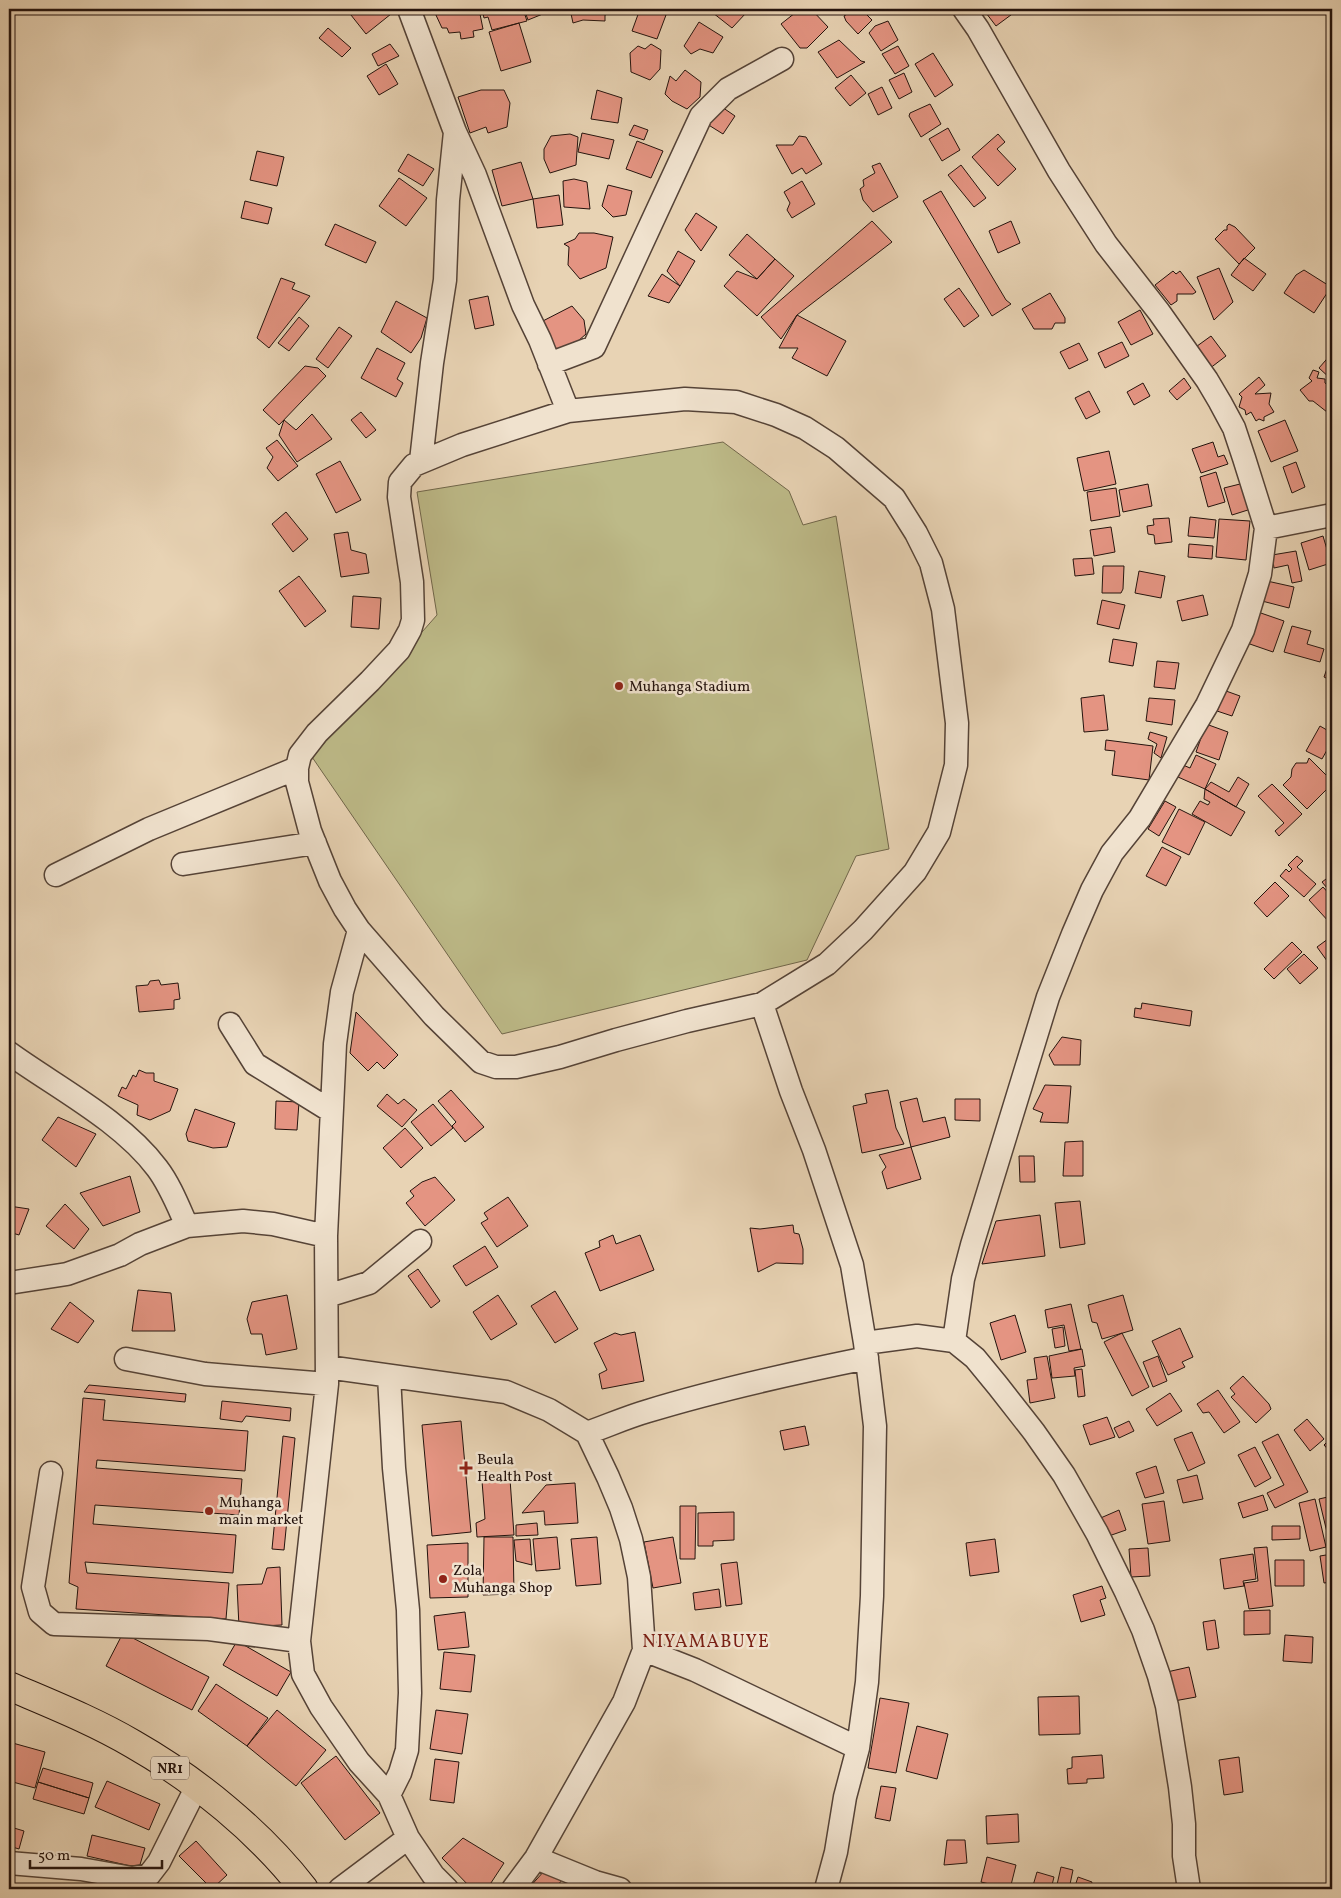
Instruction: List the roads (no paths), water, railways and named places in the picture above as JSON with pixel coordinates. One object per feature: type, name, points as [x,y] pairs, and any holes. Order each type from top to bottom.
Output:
[{"type":"highway","name":"NR1","points":[[9,1686],[72,1712],[134,1744],[197,1786],[262,1842],[304,1889]]},
{"type":"street","points":[[409,9],[454,132],[475,175],[523,305],[550,364],[568,411]]},
{"type":"street","points":[[954,1341],[962,1279],[1048,997],[1092,890],[1112,853],[1140,818],[1207,705],[1243,630],[1260,574],[1266,528],[1234,428],[1208,380],[1159,312],[1106,244],[1059,171],[978,29],[964,9]]},
{"type":"street","points":[[550,364],[594,347],[701,116],[728,89],[782,59]]},
{"type":"street","points":[[421,461],[432,363],[445,280],[448,200],[454,132]]},
{"type":"street","points":[[685,399],[736,402],[776,415],[805,428],[836,448],[894,498],[916,533],[931,563],[943,609],[957,723],[956,765],[939,832],[915,872],[863,930],[827,964],[762,1004],[687,1021],[560,1057],[516,1067],[496,1067],[481,1062],[434,1016],[359,930],[330,882],[315,843],[298,782],[297,768],[300,755],[317,733],[399,650],[410,630],[413,620],[412,582],[399,497],[400,482],[406,472],[421,461],[462,445],[568,411],[685,399]]},
{"type":"street","points":[[1266,528],[1332,515]]},
{"type":"street","points":[[56,875],[149,829],[297,768]]},
{"type":"street","points":[[183,864],[315,843]]},
{"type":"street","points":[[359,930],[342,992],[335,1044],[326,1236],[327,1375],[299,1641],[304,1674],[321,1707],[359,1762],[389,1794],[408,1838],[434,1875],[447,1889]]},
{"type":"street","points":[[762,1004],[845,1240],[852,1266],[866,1350],[875,1426],[868,1682],[858,1748],[845,1797],[836,1852],[826,1889]]},
{"type":"street","points":[[230,1024],[255,1064],[331,1110]]},
{"type":"street","points":[[9,1053],[77,1098],[145,1153],[166,1180],[187,1226]]},
{"type":"street","points":[[9,1283],[67,1274],[120,1255],[140,1244],[187,1226],[243,1221],[273,1224],[326,1236]]},
{"type":"street","points":[[327,1296],[369,1283],[420,1241]]},
{"type":"street","points":[[587,1433],[646,1411],[917,1336],[954,1341],[975,1358],[998,1386],[1034,1432],[1064,1475],[1097,1533],[1143,1630],[1159,1676],[1175,1753],[1184,1824],[1184,1856],[1189,1889]]},
{"type":"street","points":[[126,1359],[205,1374],[389,1376],[506,1392],[549,1410],[587,1433],[612,1485],[631,1539],[639,1577],[644,1650],[624,1702],[536,1858],[513,1889]]},
{"type":"street","points":[[389,1376],[394,1468],[408,1610],[410,1693],[407,1750],[400,1773],[389,1794]]},
{"type":"street","points":[[51,1473],[32,1588],[40,1612],[54,1624],[209,1629],[299,1641]]},
{"type":"street","points":[[644,1650],[695,1670],[858,1748]]},
{"type":"street","points":[[9,1863],[81,1869],[132,1878],[149,1874],[160,1862],[197,1786]]},
{"type":"street","points":[[340,1889],[408,1838]]},
{"type":"street","points":[[536,1858],[595,1882],[620,1889]]},
{"type":"place","name":"Muhanga Stadium","points":[[619,686]]},
{"type":"place","name":"Beula Health Post","points":[[466,1468]]},
{"type":"place","name":"Muhanga main market","points":[[209,1511]]},
{"type":"place","name":"Zola Muhanga Shop","points":[[443,1579]]},
{"type":"district","name":"NIYAMABUYE","points":[[706,1641]]}]
